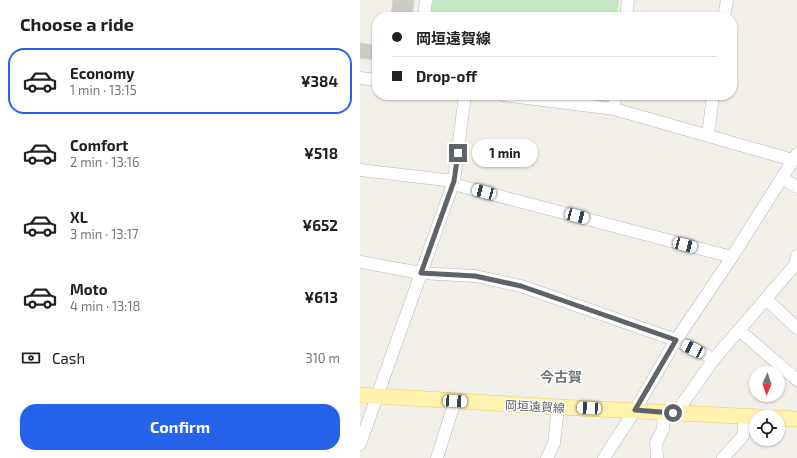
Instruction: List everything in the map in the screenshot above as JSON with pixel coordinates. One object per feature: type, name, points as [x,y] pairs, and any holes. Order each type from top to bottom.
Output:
[{"type":"main road","name":"岡垣遠賀線","points":[[360,395],[749,417]]},
{"type":"main road","points":[[785,418],[797,419]]},
{"type":"street","points":[[425,12],[426,0]]},
{"type":"street","points":[[627,12],[628,0]]},
{"type":"street","points":[[725,12],[727,0]]},
{"type":"street","points":[[360,78],[372,79]]},
{"type":"street","points":[[360,444],[454,182],[464,100]]},
{"type":"street","points":[[546,100],[614,108],[708,135],[795,157],[732,257],[676,340],[635,410],[604,458]]},
{"type":"street","points":[[614,108],[615,100]]},
{"type":"street","points":[[708,135],[712,100]]},
{"type":"street","points":[[360,170],[454,182],[732,257]]},
{"type":"street","points":[[782,178],[797,186]]},
{"type":"street","points":[[681,413],[683,403],[714,360],[795,265],[797,258]]},
{"type":"street","points":[[360,262],[421,273],[475,276],[521,286],[676,340],[714,360]]},
{"type":"street","points":[[766,299],[797,328]]},
{"type":"street","points":[[739,330],[797,380]]},
{"type":"street","points":[[437,458],[455,401]]},
{"type":"street","points":[[547,458],[554,443],[558,407]]},
{"type":"street","points":[[657,458],[656,443],[663,429],[664,412]]},
{"type":"street","points":[[723,458],[743,436],[749,423]]},
{"type":"green space","points":[[433,0],[619,0],[618,12],[432,12]]},
{"type":"green space","points":[[586,100],[607,100],[605,102]]},
{"type":"building","points":[[393,0],[414,0],[413,12],[392,12]]},
{"type":"building","points":[[360,43],[372,45],[372,59],[360,58]]},
{"type":"district","name":"今古賀","points":[[561,376]]},
{"type":"route","points":[[458,153],[454,181],[421,273],[475,276],[521,286],[676,340],[635,410],[673,413]]}]
